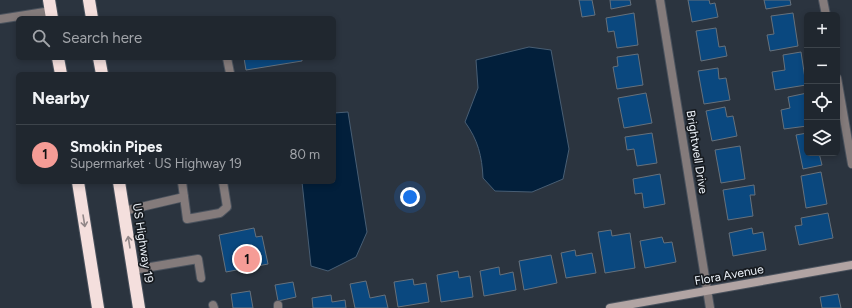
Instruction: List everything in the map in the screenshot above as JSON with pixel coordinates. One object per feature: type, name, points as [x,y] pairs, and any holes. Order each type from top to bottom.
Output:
[{"type":"highway","points":[[89,0],[92,16]]},
{"type":"highway","points":[[58,60],[60,72]]},
{"type":"highway","points":[[99,60],[102,72]]},
{"type":"highway","points":[[78,184],[98,308]]},
{"type":"highway","name":"US Highway 19","points":[[119,184],[139,308]]},
{"type":"street","name":"Brightwell Drive","points":[[660,0],[710,308]]},
{"type":"street","points":[[823,0],[825,12]]},
{"type":"street","points":[[17,16],[50,10]]},
{"type":"street","points":[[0,19],[16,16]]},
{"type":"street","points":[[227,60],[230,72]]},
{"type":"street","points":[[838,84],[852,164]]},
{"type":"street","points":[[182,184],[187,220],[220,213],[227,207],[224,184]]},
{"type":"street","points":[[124,211],[184,197]]},
{"type":"street","points":[[133,270],[198,260],[202,278]]},
{"type":"street","name":"Flora Avenue","points":[[610,308],[852,264]]},
{"type":"water","points":[[529,47],[551,50],[569,149],[563,179],[532,192],[495,191],[483,178],[482,162],[478,148],[473,135],[465,122],[478,88],[476,60]]},
{"type":"water","points":[[348,112],[367,232],[356,257],[328,271],[311,266],[302,184],[336,184],[336,113]]},
{"type":"building","points":[[579,0],[592,0],[595,15],[582,17]]},
{"type":"building","points":[[610,0],[630,0],[631,5],[611,9]]},
{"type":"building","points":[[688,0],[709,0],[710,4],[715,3],[718,17],[692,22]]},
{"type":"building","points":[[764,0],[790,0],[791,5],[766,9]]},
{"type":"building","points":[[634,13],[638,45],[617,48],[614,31],[608,32],[606,18]]},
{"type":"building","points":[[793,13],[798,46],[770,51],[767,35],[774,34],[771,16]]},
{"type":"building","points":[[716,28],[719,47],[725,46],[727,56],[701,61],[696,31]]},
{"type":"building","points":[[801,52],[804,72],[804,85],[775,90],[772,72],[785,70],[783,55]]},
{"type":"building","points":[[638,54],[643,85],[617,89],[613,67],[618,66],[617,57]]},
{"type":"building","points":[[244,60],[302,60],[302,61],[246,70]]},
{"type":"building","points":[[718,68],[719,79],[726,78],[730,100],[704,104],[698,71]]},
{"type":"building","points":[[646,93],[652,123],[624,128],[618,98]]},
{"type":"building","points":[[804,94],[804,126],[784,129],[781,110],[790,108],[788,97]]},
{"type":"building","points":[[725,107],[727,117],[733,116],[737,136],[712,141],[706,111]]},
{"type":"building","points":[[652,133],[657,163],[637,166],[634,149],[627,150],[625,137]]},
{"type":"building","points":[[804,134],[804,156],[820,156],[822,165],[803,169],[796,135]]},
{"type":"building","points":[[740,146],[745,179],[721,183],[715,150]]},
{"type":"building","points":[[821,172],[827,204],[806,208],[801,176]]},
{"type":"building","points":[[660,174],[665,204],[644,208],[642,193],[635,194],[633,179]]},
{"type":"building","points":[[754,185],[755,195],[750,195],[753,216],[728,220],[723,190]]},
{"type":"building","points":[[828,213],[833,238],[799,245],[795,226],[802,225],[801,218]]},
{"type":"building","points":[[254,228],[256,237],[262,236],[268,264],[226,272],[219,235]]},
{"type":"building","points":[[752,228],[753,234],[763,232],[766,250],[733,256],[729,233]]},
{"type":"building","points":[[611,230],[612,236],[630,233],[635,268],[605,273],[598,232]]},
{"type":"building","points":[[662,237],[664,243],[672,242],[676,262],[645,268],[640,241]]},
{"type":"building","points":[[575,250],[576,256],[592,253],[596,273],[566,278],[561,253]]},
{"type":"building","points":[[551,255],[557,283],[524,290],[519,261]]},
{"type":"building","points":[[499,267],[500,275],[513,272],[516,290],[484,296],[480,271]]},
{"type":"building","points":[[458,271],[459,278],[470,276],[473,297],[441,302],[437,275]]},
{"type":"building","points":[[413,279],[414,285],[426,283],[429,302],[398,307],[394,282]]},
{"type":"building","points":[[366,281],[370,298],[385,295],[388,308],[355,308],[350,284]]},
{"type":"building","points":[[293,282],[296,297],[278,301],[275,285]]},
{"type":"building","points":[[250,291],[253,308],[233,308],[231,294]]},
{"type":"building","points":[[838,294],[841,308],[822,308],[820,297]]},
{"type":"building","points":[[331,295],[332,302],[345,300],[346,308],[313,308],[312,298]]},
{"type":"place","name":"Smokin Pipes","points":[[247,259]]}]
